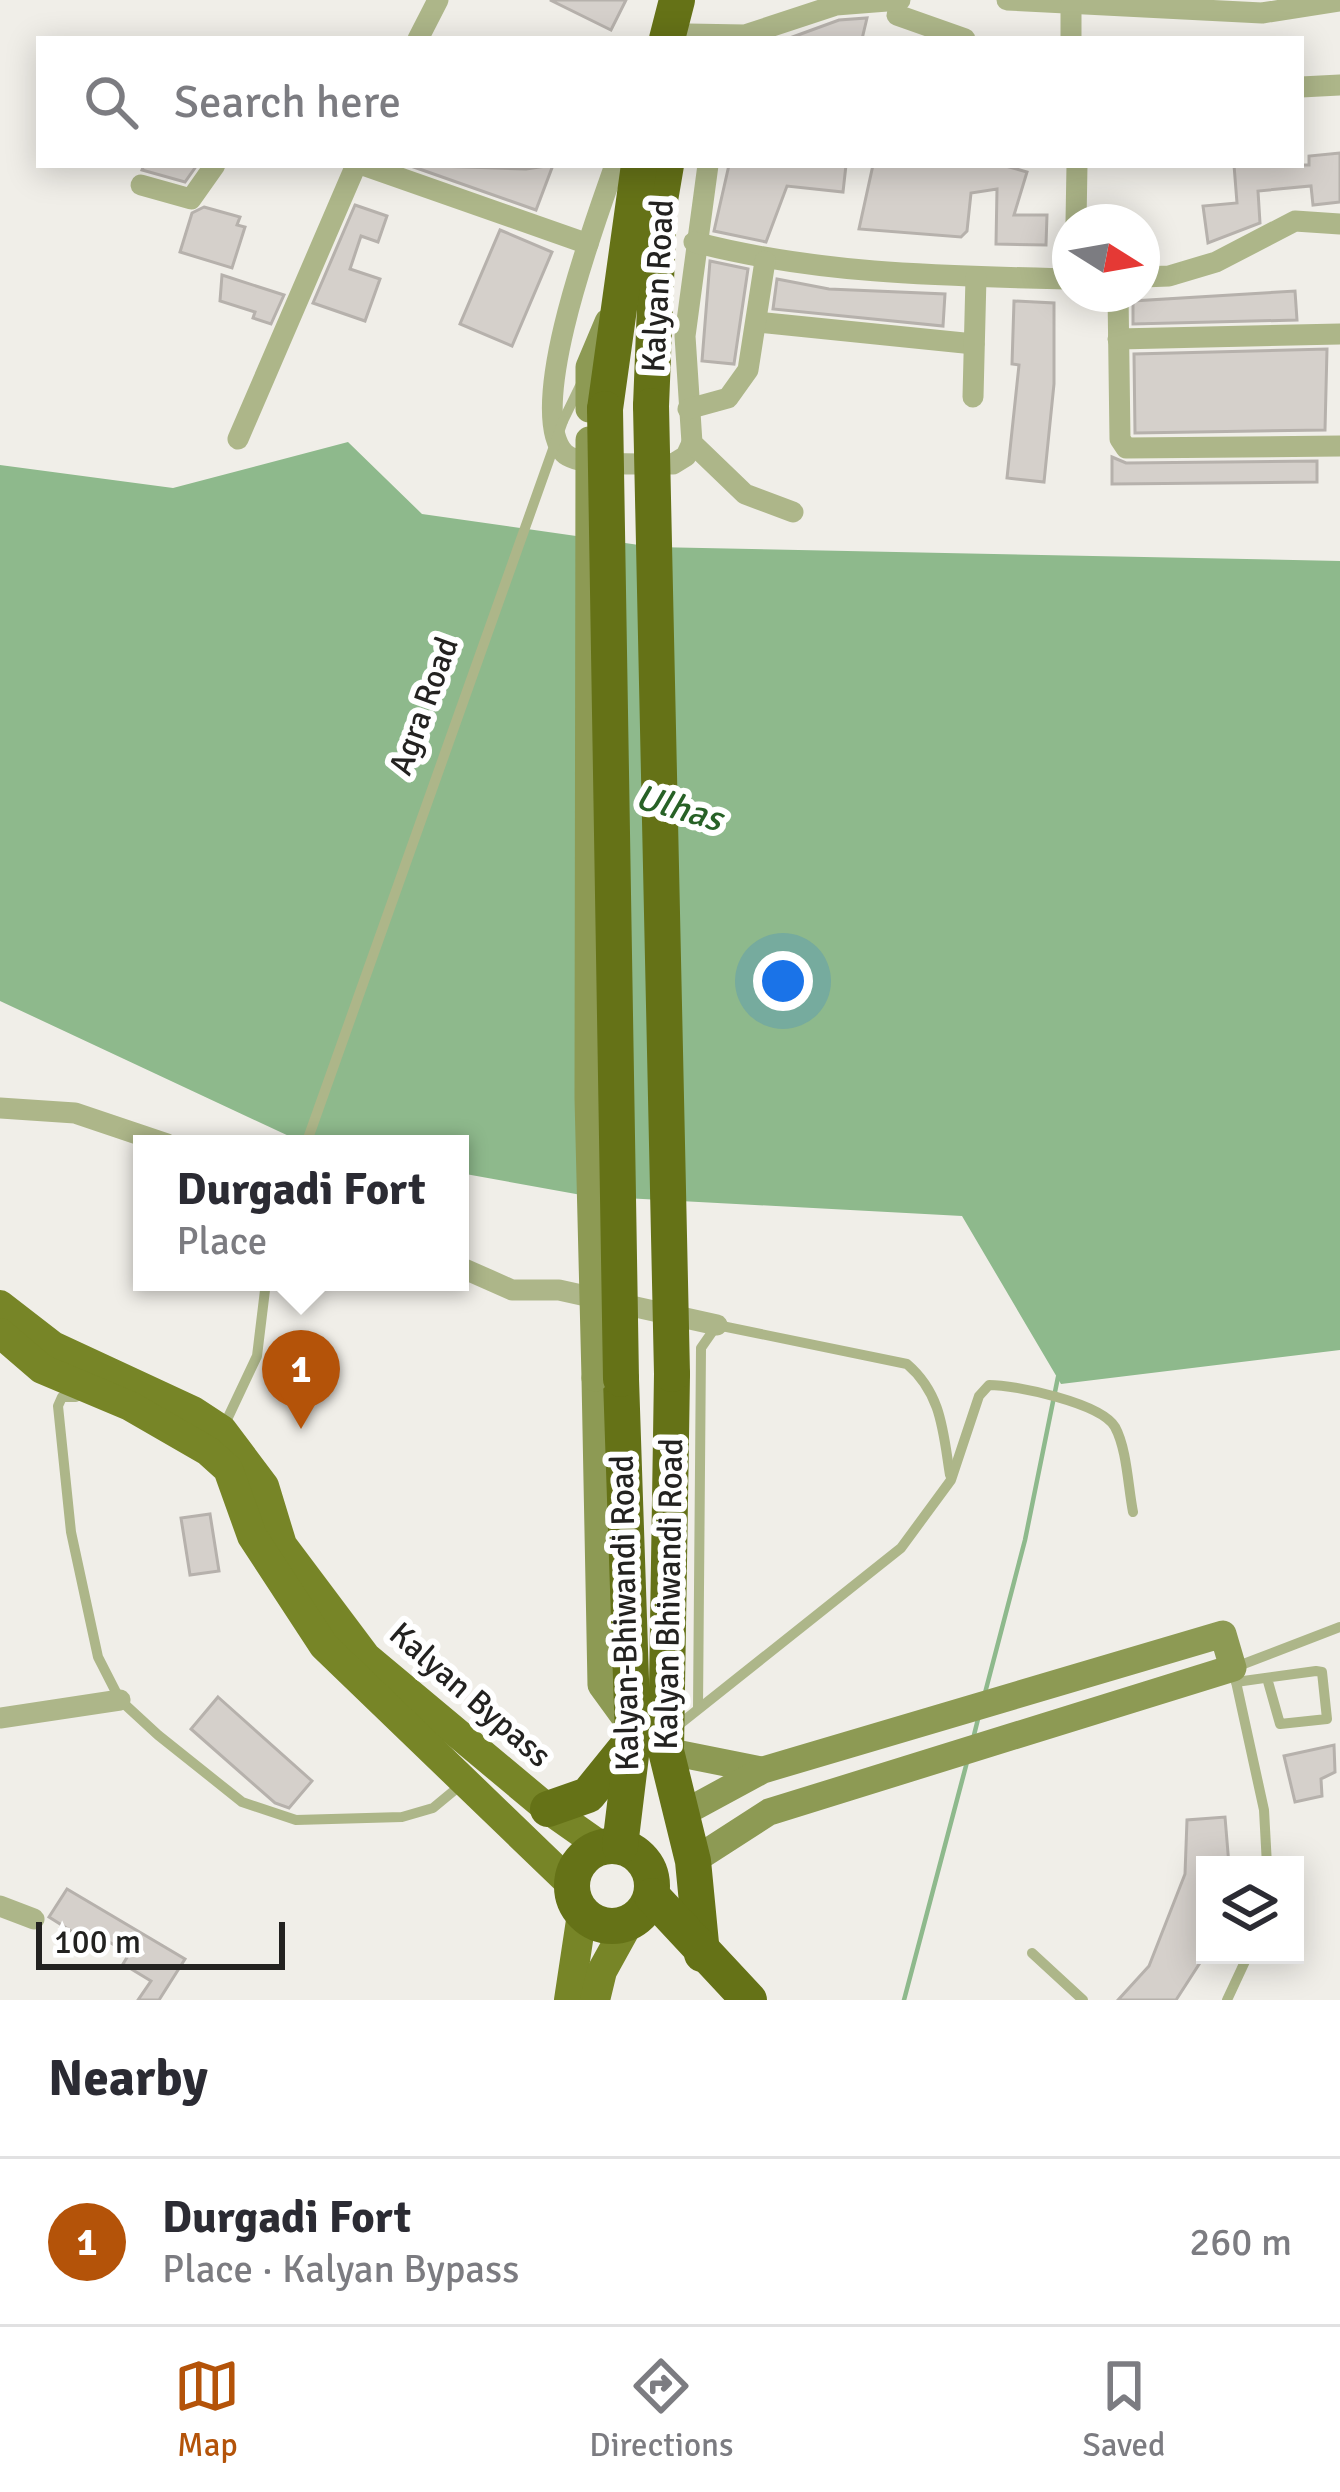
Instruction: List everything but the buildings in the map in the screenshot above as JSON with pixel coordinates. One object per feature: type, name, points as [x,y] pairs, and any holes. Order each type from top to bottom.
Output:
[{"type":"highway","points":[[586,413],[620,296],[639,168]]},
{"type":"highway","name":"Kalyan Road","points":[[665,168],[659,206],[670,408],[672,1374]]},
{"type":"highway","name":"Kalyan-Bhiwandi Road","points":[[586,413],[608,1378],[650,1738],[631,1882]]},
{"type":"highway","name":"Kalyan Bhiwandi Road","points":[[672,1374],[650,1738],[693,1861],[702,1954]]},
{"type":"highway","points":[[548,1809],[588,1796],[650,1738]]},
{"type":"highway","points":[[631,1882],[603,1926],[577,1899],[580,1861],[631,1882],[749,2000]]},
{"type":"highway","points":[[631,1882],[720,2000]]},
{"type":"main road","name":"Kalyan Bypass","points":[[0,1305],[53,1346],[193,1411],[215,1440],[264,1486],[283,1545],[366,1657],[631,1882]]},
{"type":"main road","name":"Kalyan Bypass","points":[[0,1333],[42,1369],[215,1440],[252,1536],[324,1646],[577,1899]]},
{"type":"main road","points":[[595,2000],[631,1882]]},
{"type":"main road","points":[[569,2000],[577,1899]]},
{"type":"street","points":[[420,36],[438,0]]},
{"type":"street","points":[[1007,0],[1262,13],[1340,1]]},
{"type":"street","points":[[1060,2],[1070,36]]},
{"type":"street","points":[[739,36],[836,5],[899,5],[959,36]]},
{"type":"street","points":[[894,36],[899,5]]},
{"type":"street","points":[[684,22],[727,36]]},
{"type":"street","points":[[1304,87],[1340,85]]},
{"type":"street","points":[[141,184],[191,199],[213,168]]},
{"type":"street","points":[[238,439],[359,168]]},
{"type":"street","points":[[369,168],[588,244]]},
{"type":"street","points":[[614,168],[588,244],[554,377],[552,406],[564,453],[580,461],[673,464],[686,456],[692,443]]},
{"type":"street","points":[[707,168],[685,336],[670,408],[692,443],[745,494],[794,512]]},
{"type":"street","points":[[1073,168],[1075,204]]},
{"type":"street","points":[[1160,276],[1216,262],[1295,220],[1340,224]]},
{"type":"street","points":[[694,242],[765,261],[1052,279]]},
{"type":"street","points":[[670,408],[728,398],[748,370],[765,261]]},
{"type":"street","points":[[973,397],[976,277]]},
{"type":"street","points":[[586,413],[589,367],[620,296]]},
{"type":"street","points":[[1118,312],[1120,439],[1126,448],[1340,446]]},
{"type":"street","points":[[757,322],[974,344]]},
{"type":"street","points":[[1118,338],[1340,334]]},
{"type":"street","points":[[0,1108],[75,1113],[140,1135]]},
{"type":"street","points":[[469,1271],[512,1290],[560,1290],[717,1325]]},
{"type":"street","points":[[680,1815],[763,1771],[1223,1634],[1235,1675],[970,1749],[770,1812],[693,1861]]},
{"type":"street","points":[[0,1718],[120,1700]]},
{"type":"street","points":[[650,1738],[763,1771]]},
{"type":"street","points":[[736,1785],[752,1823]]},
{"type":"street","points":[[0,1906],[34,1919]]},
{"type":"lane","name":"Agra Road","points":[[309,1135],[586,413]]},
{"type":"lane","points":[[215,1440],[256,1356],[265,1291]]},
{"type":"lane","points":[[698,1708],[701,1348],[717,1325],[908,1364],[925,1379],[939,1405],[951,1480]]},
{"type":"lane","points":[[650,1738],[698,1708],[901,1548],[951,1480],[983,1389],[997,1385],[1072,1402],[1105,1416],[1116,1429],[1133,1512]]},
{"type":"lane","points":[[130,1406],[70,1395],[58,1406],[71,1532],[98,1657],[120,1700],[242,1802],[275,1816],[354,1822],[402,1817],[433,1808],[465,1782]]},
{"type":"lane","points":[[1235,1675],[1340,1627]]},
{"type":"lane","points":[[1235,1675],[1267,1678],[1322,1672],[1327,1719],[1280,1724],[1267,1678]]},
{"type":"lane","points":[[1235,1675],[1264,1810],[1267,1856]]},
{"type":"lane","points":[[1032,1953],[1083,2000]]},
{"type":"lane","points":[[1228,2000],[1244,1964]]},
{"type":"water","name":"Ulhas","points":[[348,442],[422,514],[653,547],[1340,561],[1340,1350],[1061,1384],[962,1216],[587,1196],[469,1175],[469,1135],[287,1135],[0,1001],[0,465],[173,488]]},
{"type":"waterway","points":[[985,1693],[1025,1540],[1058,1377]]},
{"type":"waterway","points":[[973,1739],[979,1715]]},
{"type":"waterway","points":[[904,2000],[967,1762]]},
{"type":"place","name":"Durgadi Fort","points":[[301,1429]]}]
